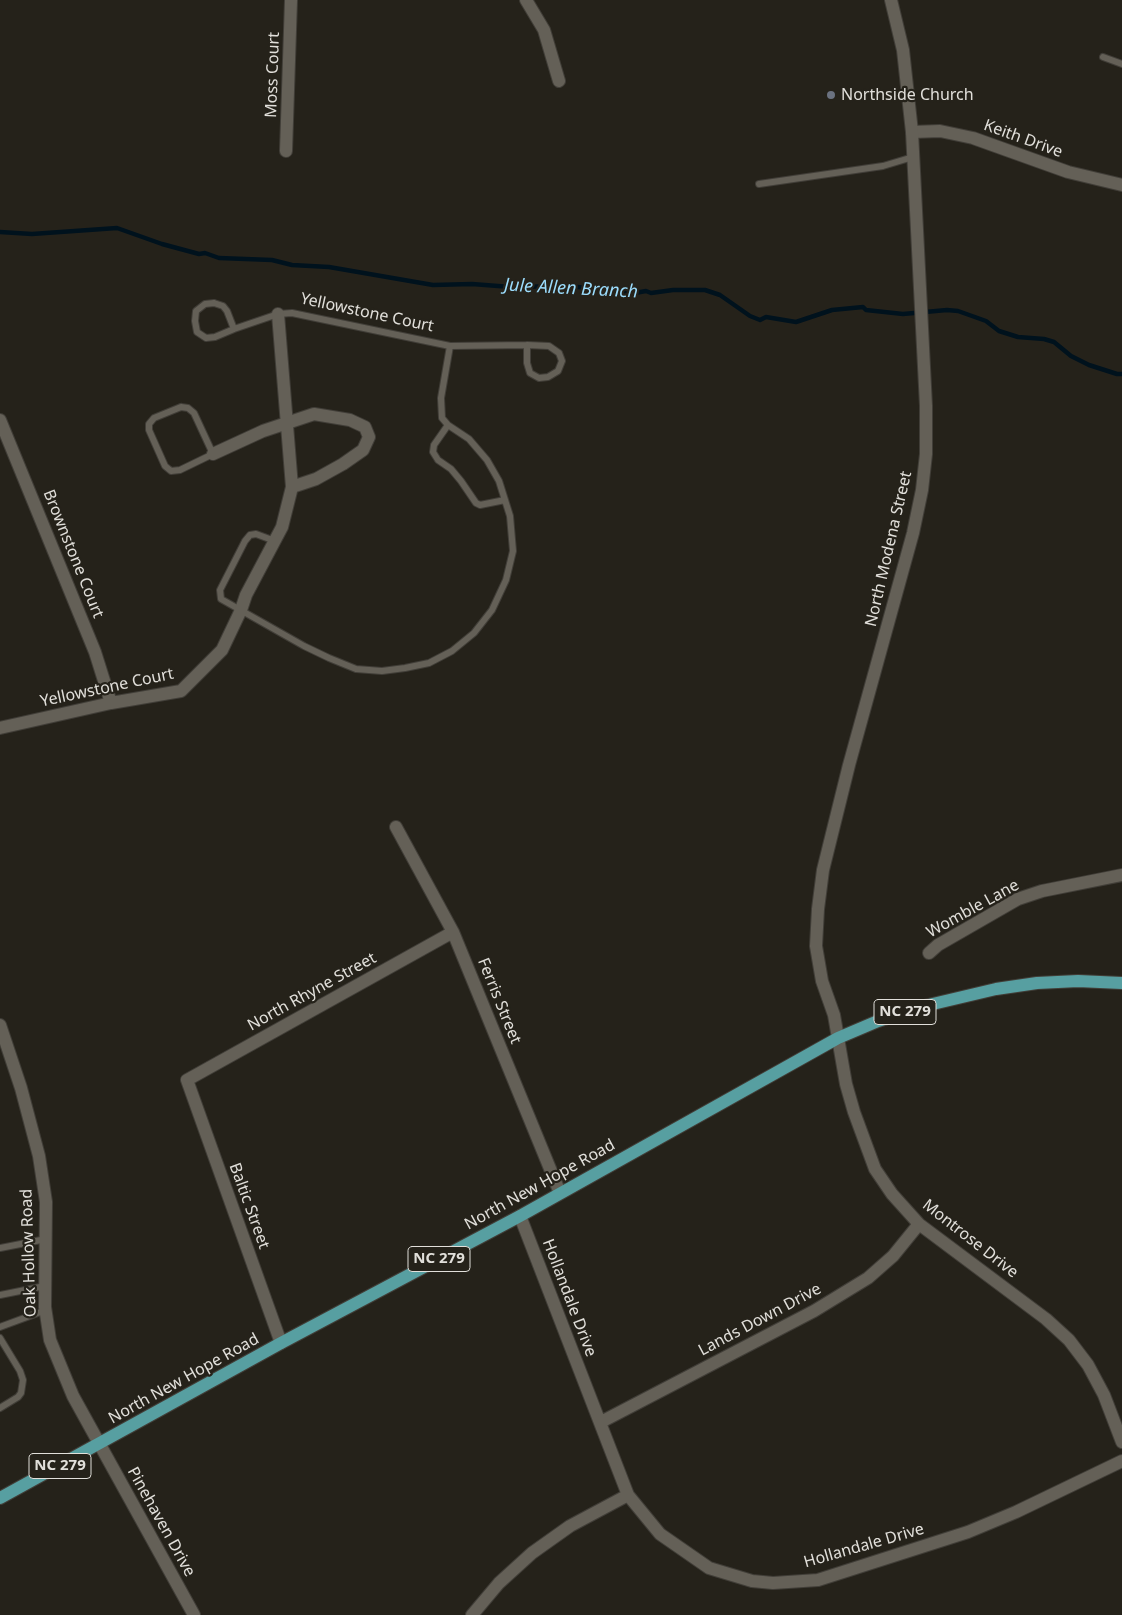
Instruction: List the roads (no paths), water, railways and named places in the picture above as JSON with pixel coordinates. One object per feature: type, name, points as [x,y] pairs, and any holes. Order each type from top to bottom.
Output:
[{"type":"main road","name":"North New Hope Road","points":[[0,1498],[520,1216],[838,1038],[878,1021],[920,1007],[996,988],[1078,981],[1122,983]]},
{"type":"street","name":"Moss Court","points":[[286,152],[291,0]]},
{"type":"street","points":[[526,0],[544,30],[559,81]]},
{"type":"street","name":"North Modena Street","points":[[838,1038],[834,1015],[822,981],[816,946],[823,870],[849,765],[913,533],[922,490],[926,454],[926,406],[912,132],[903,50],[891,0]]},
{"type":"street","name":"Keith Drive","points":[[912,132],[940,131],[973,138],[1068,172],[1122,185]]},
{"type":"street","name":"Yellowstone Court","points":[[0,728],[111,703],[181,691],[222,650],[246,595],[282,527],[292,487],[278,314]]},
{"type":"street","points":[[213,454],[263,431],[314,414],[350,420],[365,427],[369,437],[363,450],[316,479],[292,487]]},
{"type":"street","name":"Brownstone Court","points":[[0,420],[95,652],[111,703]]},
{"type":"street","name":"Ferris Street","points":[[396,827],[453,932],[560,1193]]},
{"type":"street","name":"Womble Lane","points":[[929,953],[938,945],[1018,899],[1042,891],[1122,875]]},
{"type":"street","name":"North Rhyne Street","points":[[187,1080],[453,932]]},
{"type":"street","name":"Oak Hollow Road","points":[[0,1025],[21,1088],[39,1156],[46,1202],[46,1310],[50,1340],[73,1396],[100,1444]]},
{"type":"street","name":"Montrose Drive","points":[[838,1038],[846,1084],[854,1112],[875,1169],[892,1194],[919,1224],[1046,1319],[1069,1340],[1088,1365],[1104,1395],[1122,1442]]},
{"type":"street","name":"Baltic Street","points":[[187,1080],[281,1344]]},
{"type":"street","name":"Hollandale Drive","points":[[520,1216],[628,1495],[660,1534],[709,1568],[752,1581],[773,1583],[818,1580],[968,1532],[1016,1512],[1122,1460]]},
{"type":"street","name":"Lands Down Drive","points":[[601,1422],[814,1311],[868,1278],[893,1256],[919,1224]]},
{"type":"street","name":"Pinehaven Drive","points":[[100,1444],[194,1615]]},
{"type":"street","points":[[472,1615],[499,1582],[532,1553],[570,1526],[628,1495]]},
{"type":"lane","points":[[1103,57],[1122,64]]},
{"type":"lane","points":[[759,184],[883,166],[913,157]]},
{"type":"lane","name":"Yellowstone Court","points":[[234,329],[227,311],[222,306],[214,303],[205,304],[196,311],[194,321],[197,332],[206,338],[215,337],[278,314],[292,314],[450,346],[498,344],[526,345],[549,346],[559,353],[562,361],[558,371],[548,377],[539,378],[530,373],[527,363],[526,345]]},
{"type":"lane","name":"Yellowstone Court","points":[[448,426],[442,418],[441,398],[450,346]]},
{"type":"lane","points":[[182,407],[188,408],[194,413],[213,454],[180,470],[171,472],[165,466],[149,430],[149,424],[154,418],[182,407]]},
{"type":"lane","points":[[275,541],[256,534],[250,535],[226,576],[220,590],[221,598],[304,646],[356,669],[382,671],[429,663],[452,651],[474,633],[492,610],[506,580],[513,551],[510,516],[505,500],[499,481],[487,460],[468,440],[448,426],[434,445],[433,452],[438,460],[461,481],[476,503],[480,505],[505,500]]},
{"type":"lane","points":[[0,1248],[46,1239]]},
{"type":"lane","points":[[0,1296],[46,1286]]},
{"type":"lane","points":[[0,1327],[46,1310]]},
{"type":"lane","points":[[0,1338],[20,1371],[23,1380],[18,1398],[0,1408]]},
{"type":"waterway","name":"Jule Allen Branch","points":[[0,232],[32,234],[117,228],[162,244],[199,254],[205,253],[219,258],[272,260],[292,265],[329,267],[433,285],[568,286],[635,293],[646,291],[651,293],[673,290],[705,290],[720,295],[750,316],[760,320],[766,317],[796,322],[832,310],[863,307],[866,310],[903,314],[947,310],[958,311],[986,321],[999,331],[1018,337],[1044,339],[1054,342],[1071,356],[1089,365],[1122,374]]},
{"type":"place","name":"Northside Church","points":[[831,95]]}]
